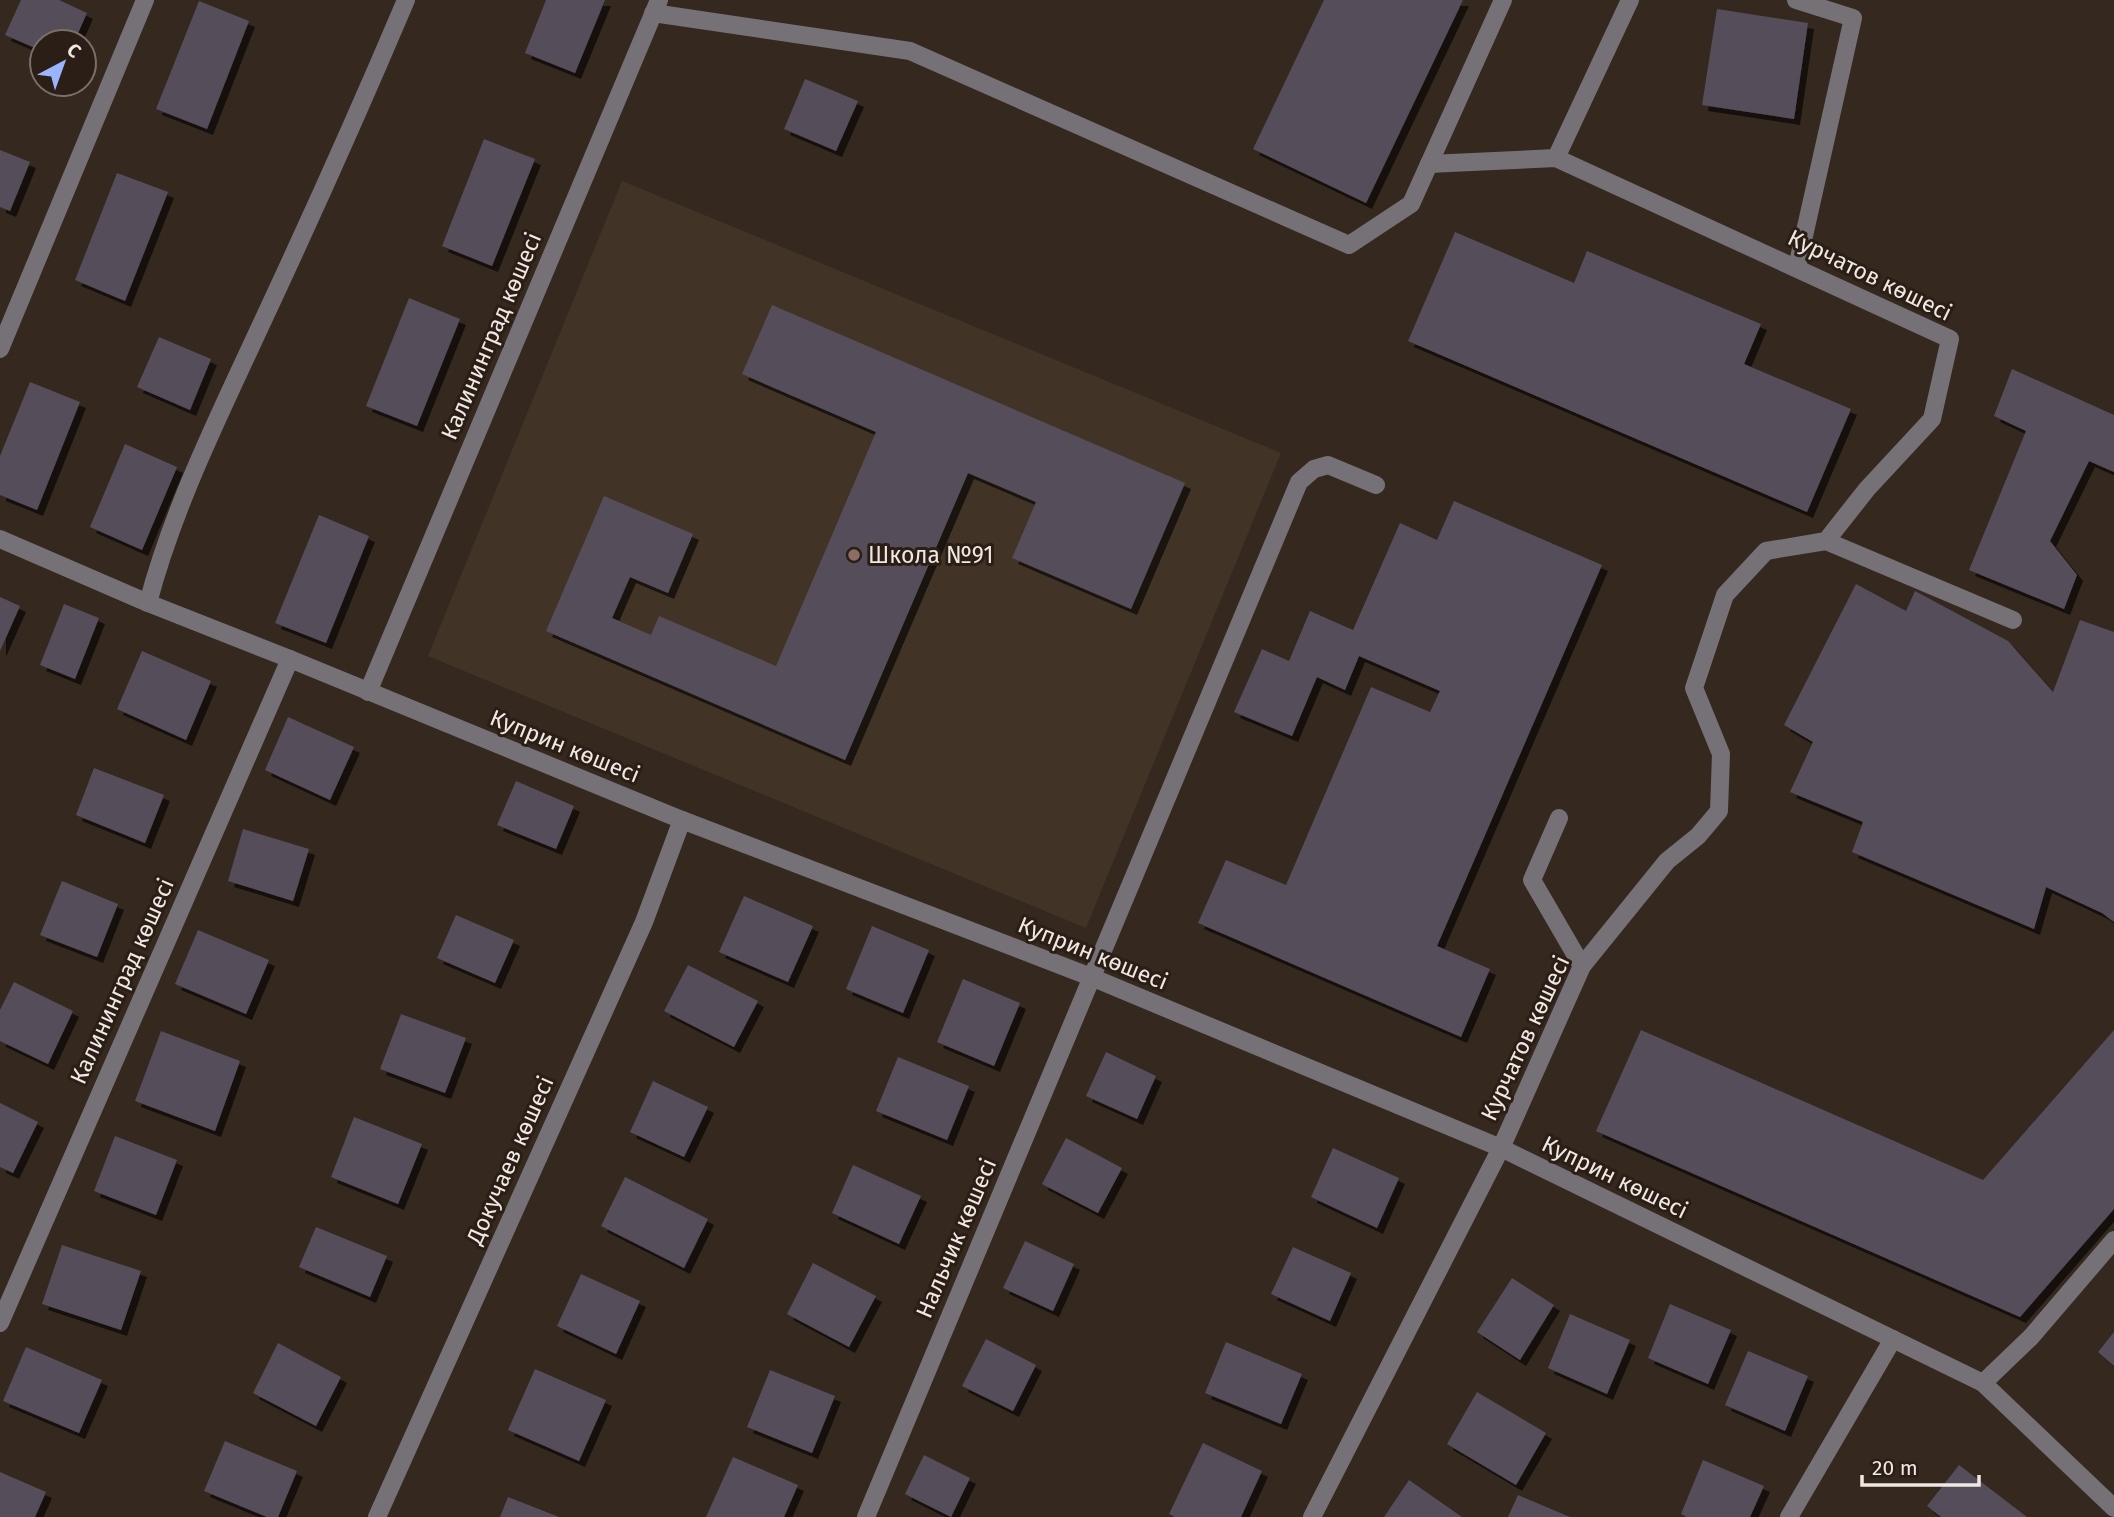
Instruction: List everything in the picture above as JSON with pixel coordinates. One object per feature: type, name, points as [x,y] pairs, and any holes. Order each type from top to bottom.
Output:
[{"type":"street","points":[[0,349],[145,0]]},
{"type":"street","points":[[148,603],[202,451],[351,131],[406,0]]},
{"type":"street","points":[[656,6],[910,51],[1349,245],[1411,204],[1503,0]]},
{"type":"street","points":[[1556,158],[1630,0]]},
{"type":"street","points":[[1796,0],[1853,18],[1797,267]]},
{"type":"street","name":"Калининград көшесі","points":[[369,692],[656,6]]},
{"type":"street","name":"Курчатов көшесі","points":[[1312,1517],[1501,1148],[1582,967],[1667,861],[1699,836],[1719,811],[1721,754],[1695,688],[1725,595],[1766,551],[1826,541],[1867,489],[1932,419],[1950,339],[1556,158],[1429,164]]},
{"type":"street","name":"Нальчик көшесі","points":[[866,1517],[1299,482],[1314,469],[1328,465],[1376,485]]},
{"type":"street","name":"Куприн көшесі","points":[[0,539],[148,603],[682,820],[1091,977],[1501,1148],[1983,1383],[2114,1508]]},
{"type":"street","points":[[1826,541],[2013,620]]},
{"type":"street","name":"Калининград көшесі","points":[[0,1323],[290,659]]},
{"type":"street","points":[[1559,818],[1532,880],[1582,967]]},
{"type":"street","name":"Докучаев көшесі","points":[[377,1517],[644,922],[682,820]]},
{"type":"street","points":[[1983,1383],[2031,1337],[2114,1240]]},
{"type":"street","points":[[1788,1517],[1893,1339]]},
{"type":"shaded area","name":"Школа №91","points":[[622,181],[1281,453],[1086,928],[428,656]]},
{"type":"building","points":[[21,0],[59,0],[87,13],[80,28],[28,28],[28,45],[5,35]]},
{"type":"building","points":[[546,0],[605,0],[575,73],[525,53]]},
{"type":"building","points":[[1324,0],[1463,0],[1366,203],[1253,149]]},
{"type":"building","points":[[199,1],[249,21],[207,129],[156,109]]},
{"type":"building","points":[[1717,9],[1808,23],[1794,119],[1702,105]]},
{"type":"building","points":[[805,79],[858,101],[836,151],[784,129]]},
{"type":"building","points":[[484,139],[535,159],[492,266],[442,246]]},
{"type":"building","points":[[0,150],[30,162],[10,211],[0,207]]},
{"type":"building","points":[[117,173],[168,192],[125,301],[75,280]]},
{"type":"building","points":[[1455,232],[1574,283],[1587,251],[1761,324],[1744,364],[1851,409],[1807,512],[1408,341]]},
{"type":"building","points":[[409,298],[460,319],[417,426],[366,406]]},
{"type":"building","points":[[772,305],[1185,483],[1131,609],[1012,558],[1036,502],[968,473],[845,760],[546,631],[604,496],[693,534],[668,593],[630,577],[612,618],[651,635],[659,616],[776,666],[876,432],[742,374]]},
{"type":"building","points":[[159,337],[211,359],[190,410],[137,387]]},
{"type":"building","points":[[2012,369],[2114,415],[2114,472],[2089,461],[2050,541],[2077,575],[2064,609],[1969,570],[2026,431],[1994,416]]},
{"type":"building","points":[[30,382],[80,402],[37,510],[0,495],[0,456]]},
{"type":"building","points":[[125,444],[177,467],[142,550],[90,527]]},
{"type":"building","points":[[1454,501],[1602,565],[1437,946],[1490,969],[1461,1037],[1198,923],[1226,860],[1286,885],[1371,687],[1430,712],[1440,691],[1359,656],[1345,690],[1317,677],[1292,736],[1234,712],[1262,649],[1289,661],[1310,611],[1353,630],[1400,523],[1437,540]]},
{"type":"building","points":[[319,515],[369,536],[326,643],[275,623]]},
{"type":"building","points":[[1856,584],[1906,611],[1915,591],[2008,641],[2053,692],[2080,620],[2114,632],[2114,922],[2102,913],[2046,887],[2034,929],[1852,852],[1863,822],[1790,792],[1813,742],[1784,725]]},
{"type":"building","points":[[0,597],[20,606],[0,651]]},
{"type":"building","points":[[64,604],[99,618],[75,679],[40,665]]},
{"type":"building","points":[[142,651],[211,681],[186,740],[117,709]]},
{"type":"building","points":[[288,717],[354,747],[330,800],[265,770]]},
{"type":"building","points":[[94,768],[164,795],[145,843],[76,815]]},
{"type":"building","points":[[516,781],[574,806],[556,849],[497,825]]},
{"type":"building","points":[[243,829],[309,849],[293,901],[228,881]]},
{"type":"building","points":[[62,881],[118,904],[97,957],[40,935]]},
{"type":"building","points":[[744,896],[813,926],[788,982],[719,952]]},
{"type":"building","points":[[456,915],[514,940],[495,983],[437,958]]},
{"type":"building","points":[[872,926],[929,950],[903,1013],[846,989]]},
{"type":"building","points":[[198,930],[269,960],[246,1014],[175,984]]},
{"type":"building","points":[[688,965],[758,1001],[734,1047],[664,1011]]},
{"type":"building","points":[[963,979],[1020,1003],[994,1066],[937,1042]]},
{"type":"building","points":[[14,982],[73,1011],[48,1064],[0,1041],[0,1010]]},
{"type":"building","points":[[401,1014],[466,1038],[445,1093],[380,1069]]},
{"type":"building","points":[[1641,1030],[1983,1180],[2114,1030],[2114,1209],[2020,1317],[1596,1131]]},
{"type":"building","points":[[161,1031],[240,1061],[215,1131],[135,1101]]},
{"type":"building","points":[[1106,1052],[1156,1076],[1137,1119],[1086,1096]]},
{"type":"building","points":[[898,1057],[969,1086],[947,1140],[876,1111]]},
{"type":"building","points":[[653,1081],[708,1107],[684,1157],[630,1132]]},
{"type":"building","points":[[0,1103],[38,1122],[13,1173],[0,1167]]},
{"type":"building","points":[[354,1117],[422,1144],[398,1204],[331,1177]]},
{"type":"building","points":[[115,1136],[177,1160],[156,1215],[94,1191]]},
{"type":"building","points":[[1066,1138],[1122,1168],[1098,1213],[1042,1184]]},
{"type":"building","points":[[1333,1148],[1399,1178],[1377,1228],[1311,1197]]},
{"type":"building","points":[[853,1165],[921,1196],[899,1244],[832,1213]]},
{"type":"building","points":[[625,1177],[708,1219],[684,1268],[601,1226]]},
{"type":"building","points":[[316,1227],[387,1256],[370,1297],[299,1267]]},
{"type":"building","points":[[1025,1241],[1074,1264],[1053,1311],[1003,1288]]},
{"type":"building","points":[[62,1245],[141,1271],[121,1330],[42,1304]]},
{"type":"building","points":[[1293,1247],[1351,1273],[1330,1321],[1271,1294]]},
{"type":"building","points":[[813,1263],[876,1296],[849,1347],[787,1314]]},
{"type":"building","points":[[581,1274],[640,1301],[616,1354],[557,1326]]},
{"type":"building","points":[[1512,1278],[1554,1305],[1520,1360],[1477,1332]]},
{"type":"building","points":[[1670,1304],[1731,1330],[1708,1384],[1648,1358]]},
{"type":"building","points":[[1570,1314],[1630,1340],[1607,1394],[1548,1368]]},
{"type":"building","points":[[2114,1332],[2114,1366],[2098,1352]]},
{"type":"building","points":[[986,1339],[1036,1365],[1013,1411],[962,1386]]},
{"type":"building","points":[[1226,1342],[1302,1374],[1281,1424],[1205,1393]]},
{"type":"building","points":[[278,1343],[341,1377],[316,1426],[253,1393]]},
{"type":"building","points":[[26,1347],[102,1380],[79,1433],[3,1401]]},
{"type":"building","points":[[1748,1351],[1808,1376],[1785,1431],[1725,1405]]},
{"type":"building","points":[[535,1369],[606,1400],[579,1461],[508,1430]]},
{"type":"building","points":[[770,1370],[835,1396],[812,1453],[747,1427]]},
{"type":"building","points":[[1477,1392],[1546,1433],[1516,1485],[1447,1444]]},
{"type":"building","points":[[225,1441],[297,1471],[278,1517],[267,1517],[204,1491]]},
{"type":"building","points":[[1203,1443],[1262,1471],[1241,1517],[1175,1517],[1169,1514]]},
{"type":"building","points":[[924,1455],[970,1478],[951,1517],[905,1494]]},
{"type":"building","points":[[733,1457],[798,1485],[784,1517],[706,1517]]},
{"type":"building","points":[[1703,1460],[1764,1486],[1750,1517],[1687,1517],[1681,1514]]},
{"type":"building","points":[[1959,1465],[2027,1517],[1941,1517],[1927,1506]]},
{"type":"building","points":[[0,1472],[46,1492],[35,1517],[0,1517]]},
{"type":"building","points":[[1409,1480],[1462,1517],[1384,1517]]},
{"type":"building","points":[[1518,1495],[1570,1517],[1508,1517]]},
{"type":"building","points":[[508,1497],[559,1517],[500,1517]]},
{"type":"place","name":"Школа №91","points":[[854,555]]}]
